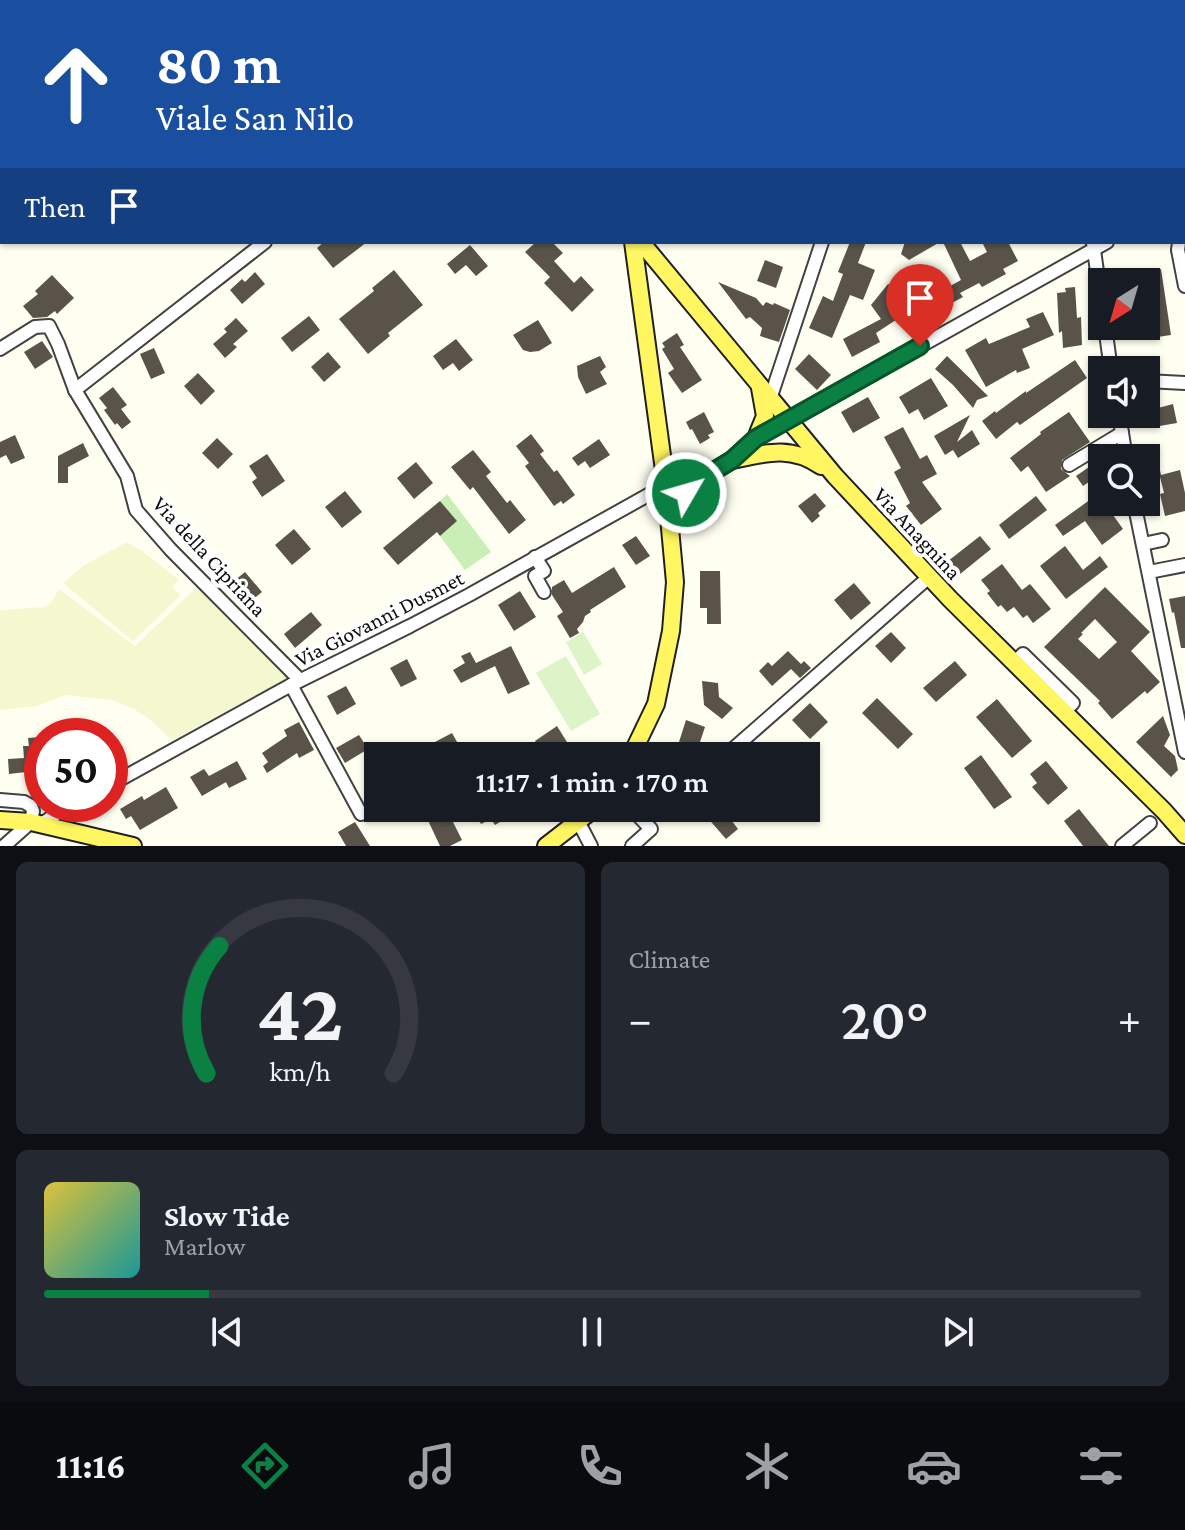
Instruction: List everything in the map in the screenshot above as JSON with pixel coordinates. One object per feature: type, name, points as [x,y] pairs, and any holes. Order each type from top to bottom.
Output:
[{"type":"main road","points":[[633,244],[666,485],[675,582],[671,631],[656,704],[638,742]]},
{"type":"main road","name":"Via Anagnina","points":[[643,244],[835,476],[929,577],[1185,835]]},
{"type":"main road","points":[[636,269],[645,261],[659,265]]},
{"type":"main road","points":[[671,537],[677,509],[686,493],[699,480],[732,460],[756,438],[765,416],[765,393]]},
{"type":"main road","points":[[732,460],[773,451],[797,454],[835,476]]},
{"type":"main road","points":[[663,464],[672,475],[684,480],[699,480]]},
{"type":"main road","points":[[0,820],[36,823],[133,846]]},
{"type":"main road","points":[[546,846],[577,822]]},
{"type":"street","points":[[75,390],[262,244]]},
{"type":"street","points":[[765,393],[821,244]]},
{"type":"street","points":[[756,438],[1093,246],[1096,268]]},
{"type":"street","points":[[1182,255],[1185,286]]},
{"type":"street","name":"Via della Cipriana","points":[[0,349],[35,327],[49,326],[75,390],[127,476],[136,510],[296,683],[361,814]]},
{"type":"street","points":[[1160,382],[1185,383]]},
{"type":"street","points":[[1121,428],[1124,444]]},
{"type":"street","points":[[1069,465],[1122,433]]},
{"type":"street","name":"Via Giovanni Dusmet","points":[[128,775],[296,683],[410,626],[666,485]]},
{"type":"street","points":[[1137,516],[1185,752]]},
{"type":"street","points":[[1143,544],[1162,540]]},
{"type":"street","points":[[535,557],[544,571],[535,576],[544,592]]},
{"type":"street","points":[[1149,572],[1185,565]]},
{"type":"street","points":[[741,742],[929,577]]},
{"type":"street","points":[[0,800],[24,802],[31,806],[36,823],[4,846]]},
{"type":"street","points":[[579,822],[591,846]]},
{"type":"street","points":[[632,846],[651,829],[644,822]]},
{"type":"street","points":[[1122,846],[1150,823]]},
{"type":"green space","points":[[447,494],[491,552],[465,570],[440,536],[457,521],[440,501]]},
{"type":"green space","points":[[127,542],[179,580],[172,587],[181,595],[133,641],[63,583],[86,564]]},
{"type":"green space","points":[[197,587],[290,677],[172,740],[134,709],[112,700],[66,695],[37,706],[0,710],[0,610],[44,607],[51,603],[59,589],[135,646]]},
{"type":"green space","points":[[583,632],[602,664],[584,675],[566,642]]},
{"type":"green space","points":[[566,656],[600,714],[571,731],[536,673]]},
{"type":"building","points":[[322,244],[364,244],[333,268],[317,248]]},
{"type":"building","points":[[534,244],[554,244],[563,253],[554,261],[574,283],[581,276],[594,290],[572,312],[544,283],[550,277],[525,252]]},
{"type":"building","points":[[849,244],[865,244],[858,263],[875,270],[863,300],[850,295],[832,338],[809,328],[823,296],[833,301],[843,274],[838,272]]},
{"type":"building","points":[[904,244],[937,244],[909,260],[901,254]]},
{"type":"building","points":[[944,244],[961,244],[970,261],[987,252],[983,244],[1009,244],[1018,261],[1003,269],[1006,274],[982,287],[979,283],[960,293],[963,297],[937,311],[939,314],[927,321],[917,302],[923,299],[913,280],[932,270],[943,290],[961,280]]},
{"type":"building","points":[[470,245],[488,266],[476,276],[466,265],[455,274],[447,264]]},
{"type":"building","points":[[765,260],[783,267],[776,288],[757,281]]},
{"type":"building","points":[[1160,269],[1171,335],[1160,337]]},
{"type":"building","points":[[394,270],[423,305],[368,354],[339,319]]},
{"type":"building","points":[[255,272],[265,284],[242,304],[230,290]]},
{"type":"building","points":[[52,275],[74,298],[57,314],[55,311],[47,317],[33,318],[23,306],[38,294],[35,291]]},
{"type":"building","points":[[718,282],[756,298],[763,306],[766,302],[774,303],[790,310],[779,342],[760,336],[762,328],[750,317],[746,319]]},
{"type":"building","points":[[888,284],[893,285],[908,312],[876,333],[880,342],[852,357],[843,339],[881,319],[871,305]]},
{"type":"building","points":[[1075,287],[1082,345],[1063,348],[1057,293]]},
{"type":"building","points":[[1043,312],[1054,335],[1022,349],[1030,368],[1017,373],[1016,370],[986,387],[965,350],[986,338],[989,344],[1030,327],[1026,319]]},
{"type":"building","points":[[309,316],[320,330],[292,352],[281,338]]},
{"type":"building","points":[[236,318],[248,331],[233,344],[237,347],[225,358],[213,344],[227,332],[224,329]]},
{"type":"building","points":[[538,320],[552,343],[539,351],[523,350],[513,335]]},
{"type":"building","points":[[677,333],[684,345],[680,347],[702,380],[682,393],[668,373],[674,369],[662,349],[665,347],[662,343]]},
{"type":"building","points":[[456,339],[473,360],[459,371],[453,363],[443,370],[433,356]]},
{"type":"building","points":[[42,341],[53,357],[35,369],[24,352]]},
{"type":"building","points":[[154,348],[165,373],[151,379],[140,354]]},
{"type":"building","points":[[328,352],[341,367],[324,382],[311,367]]},
{"type":"building","points":[[809,354],[831,375],[817,390],[795,369]]},
{"type":"building","points":[[600,356],[606,367],[600,372],[607,384],[586,394],[578,377],[577,366]]},
{"type":"building","points":[[947,356],[988,396],[977,400],[973,408],[935,369]]},
{"type":"building","points":[[1075,360],[1087,378],[1020,425],[1017,422],[996,439],[982,421]]},
{"type":"building","points":[[198,373],[215,391],[201,405],[184,386]]},
{"type":"building","points":[[931,378],[948,406],[924,420],[918,409],[909,414],[899,397]]},
{"type":"building","points":[[113,387],[127,405],[121,409],[131,422],[122,429],[117,423],[115,425],[99,398]]},
{"type":"building","points":[[868,397],[880,418],[853,433],[841,412]]},
{"type":"building","points":[[1173,404],[1177,423],[1160,426],[1160,407]]},
{"type":"building","points":[[704,412],[714,432],[700,444],[686,422]]},
{"type":"building","points":[[1069,412],[1090,442],[1062,460],[1061,469],[1070,476],[1046,492],[1028,466],[1021,472],[1010,458]]},
{"type":"building","points":[[970,415],[957,442],[972,430],[980,444],[958,458],[953,450],[945,455],[934,436]]},
{"type":"building","points":[[903,427],[920,459],[927,455],[937,474],[922,482],[942,509],[921,525],[906,506],[910,503],[894,472],[901,468],[884,437]]},
{"type":"building","points":[[531,434],[544,451],[540,454],[554,472],[557,470],[575,495],[563,504],[561,501],[554,506],[525,466],[529,463],[516,446]]},
{"type":"building","points":[[15,435],[25,458],[11,464],[6,455],[0,458],[0,442]]},
{"type":"building","points":[[217,438],[233,454],[218,469],[202,453]]},
{"type":"building","points":[[599,439],[610,455],[590,468],[585,461],[578,466],[572,458]]},
{"type":"building","points":[[83,443],[89,456],[68,467],[68,483],[58,483],[58,456]]},
{"type":"building","points":[[473,450],[491,472],[486,476],[507,503],[510,500],[526,520],[509,534],[473,487],[470,490],[451,467]]},
{"type":"building","points":[[267,454],[285,481],[262,497],[252,482],[257,478],[249,466]]},
{"type":"building","points":[[416,462],[433,483],[414,499],[397,478]]},
{"type":"building","points":[[1088,468],[1088,483],[1083,486],[1076,476]]},
{"type":"building","points":[[1160,470],[1161,475],[1180,470],[1185,511],[1165,516],[1160,494],[1164,493]]},
{"type":"building","points":[[345,491],[362,512],[342,528],[325,507]]},
{"type":"building","points":[[815,493],[826,506],[812,523],[798,506]]},
{"type":"building","points":[[1036,496],[1047,510],[1009,539],[999,525]]},
{"type":"building","points":[[440,501],[457,521],[440,536],[437,532],[398,565],[383,548]]},
{"type":"building","points":[[1088,501],[1088,516],[1114,516],[1123,529],[1102,545],[1085,521],[1063,536],[1055,525]]},
{"type":"building","points":[[294,529],[311,549],[292,565],[275,545]]},
{"type":"building","points":[[636,536],[650,556],[636,565],[622,545]]},
{"type":"building","points":[[980,536],[991,549],[954,579],[943,565]]},
{"type":"building","points":[[1065,546],[1083,570],[1100,556],[1108,567],[1066,599],[1040,566]]},
{"type":"building","points":[[1002,564],[1022,590],[1030,584],[1051,609],[1033,623],[1027,615],[1023,618],[1014,607],[1007,612],[1001,605],[998,607],[987,593],[990,591],[981,580]]},
{"type":"building","points":[[614,567],[626,587],[590,610],[577,629],[579,633],[570,638],[557,616],[563,612],[552,595],[552,587],[564,580],[572,593]]},
{"type":"building","points":[[700,571],[720,571],[721,624],[707,624],[707,608],[700,608]]},
{"type":"building","points":[[245,572],[262,592],[251,601],[234,581]]},
{"type":"building","points":[[854,583],[871,603],[851,620],[834,600]]},
{"type":"building","points":[[1105,587],[1150,632],[1131,651],[1160,682],[1112,719],[1098,703],[1100,701],[1044,647]],"holes":[[[1095,619],[1117,642],[1099,659],[1078,639]]]},
{"type":"building","points":[[520,591],[536,617],[514,631],[498,605]]},
{"type":"building","points":[[1185,596],[1185,648],[1181,648],[1169,599]]},
{"type":"building","points":[[311,612],[322,625],[295,648],[284,634]]},
{"type":"building","points":[[891,632],[906,648],[891,663],[875,646]]},
{"type":"building","points":[[511,646],[530,684],[508,694],[495,666],[461,683],[453,670],[465,663],[461,656],[470,652],[476,663]]},
{"type":"building","points":[[788,651],[801,664],[804,661],[811,668],[800,678],[791,669],[772,686],[759,671],[768,662],[772,666]]},
{"type":"building","points":[[407,659],[417,679],[401,687],[390,668]]},
{"type":"building","points":[[955,661],[967,675],[936,702],[923,688]]},
{"type":"building","points":[[702,681],[718,683],[719,697],[733,708],[722,719],[704,705]]},
{"type":"building","points":[[346,686],[356,704],[337,715],[327,696]]},
{"type":"building","points":[[877,698],[913,734],[898,749],[862,713]]},
{"type":"building","points":[[997,699],[1032,741],[1012,758],[976,717]]},
{"type":"building","points":[[810,703],[828,722],[810,739],[792,720]]},
{"type":"building","points":[[1163,716],[1170,735],[1164,746],[1175,756],[1178,770],[1171,777],[1136,742]]},
{"type":"building","points":[[686,720],[705,727],[700,742],[679,742]]},
{"type":"building","points":[[299,722],[314,750],[299,758],[297,753],[267,773],[263,766],[268,762],[262,753],[287,736],[284,730]]},
{"type":"building","points":[[557,726],[567,742],[536,742]]},
{"type":"building","points":[[452,733],[457,742],[435,742]]},
{"type":"building","points":[[359,735],[364,743],[364,751],[345,763],[336,748]]},
{"type":"building","points":[[981,755],[1012,797],[994,809],[964,768]]},
{"type":"building","points":[[24,758],[24,772],[9,774],[8,759]]},
{"type":"building","points":[[237,761],[247,779],[229,788],[226,782],[202,796],[190,777],[204,769],[209,776]]},
{"type":"building","points":[[1046,761],[1068,788],[1048,805],[1032,787],[1037,783],[1030,774]]},
{"type":"building","points":[[166,787],[178,808],[140,830],[131,816],[128,818],[128,804],[142,796],[144,800]]},
{"type":"building","points":[[1079,809],[1109,846],[1083,846],[1064,821]]},
{"type":"building","points":[[355,822],[370,846],[346,846],[338,832]]},
{"type":"building","points":[[429,822],[453,822],[462,840],[450,846],[440,846]]},
{"type":"building","points":[[711,822],[733,822],[738,829],[726,839]]},
{"type":"route","points":[[686,493],[699,480],[732,460],[756,438],[920,346]]}]
